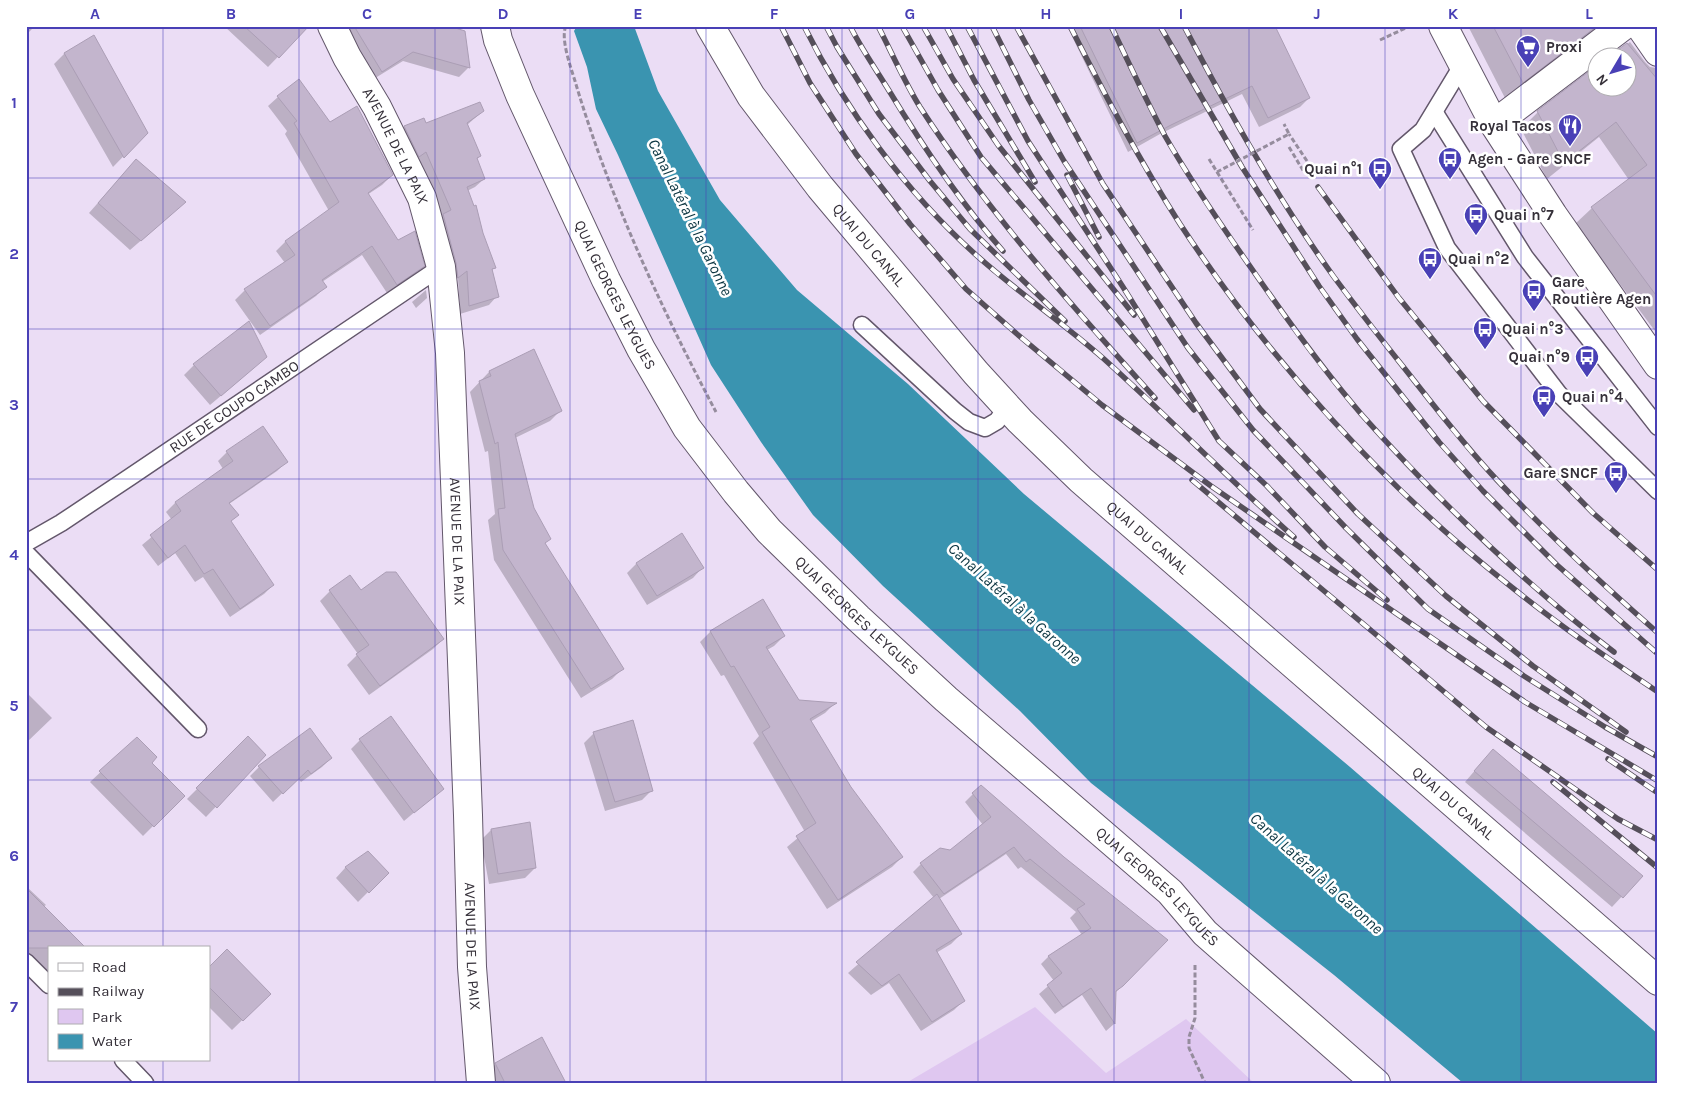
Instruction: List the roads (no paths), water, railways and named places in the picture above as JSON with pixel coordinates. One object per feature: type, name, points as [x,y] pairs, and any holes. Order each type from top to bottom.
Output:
[{"type":"street","name":"QUAI GEORGES LEYGUES","points":[[495,26],[498,40],[520,95],[606,280],[641,349],[687,428],[741,498],[769,531],[858,618],[946,699],[1170,892],[1205,933],[1376,1083]]},
{"type":"street","name":"QUAI DU CANAL","points":[[710,26],[751,96],[820,187],[976,373],[1020,421],[1082,480],[1658,982]]},
{"type":"street","points":[[1443,26],[1494,124],[1553,215],[1658,365]]},
{"type":"street","points":[[1494,124],[1623,26]]},
{"type":"street","points":[[1640,26],[1658,52]]},
{"type":"street","name":"AVENUE DE LA PAIX","points":[[332,28],[377,107],[422,198],[441,267],[450,353],[472,967],[481,1083]]},
{"type":"lane","points":[[1463,64],[1423,130],[1401,149],[1447,248],[1559,394],[1658,491]]},
{"type":"lane","points":[[1435,113],[1525,258],[1658,427]]},
{"type":"lane","name":"RUE DE COUPO CAMBO","points":[[26,543],[130,477],[441,267]]},
{"type":"lane","points":[[862,325],[954,412],[969,422],[985,428],[997,421],[1008,408]]},
{"type":"lane","points":[[26,553],[198,729]]},
{"type":"lane","points":[[26,962],[48,984]]},
{"type":"lane","points":[[125,1062],[145,1083]]},
{"type":"water","name":"Canal Latéral à la Garonne","points":[[577,26],[634,26],[658,91],[720,200],[797,290],[908,384],[1024,494],[1350,767],[1658,1034],[1658,1083],[1463,1083],[1334,975],[1091,783],[1020,711],[883,586],[813,515],[761,442],[711,365],[596,109],[587,67],[574,31]]},
{"type":"railway","points":[[781,26],[810,83],[856,154],[910,224],[966,289],[1017,334],[1102,405],[1211,486],[1525,702],[1658,781]]},
{"type":"railway","points":[[804,26],[838,88],[858,118],[879,148],[925,204],[991,268],[1104,359],[1294,537]]},
{"type":"railway","points":[[826,26],[879,114],[930,181],[970,229],[1065,321]]},
{"type":"railway","points":[[850,26],[868,58],[928,152],[956,193],[1003,251]]},
{"type":"railway","points":[[878,26],[920,107],[974,184],[1062,293],[1155,398]]},
{"type":"railway","points":[[902,26],[938,90],[981,157],[1194,410]]},
{"type":"railway","points":[[923,26],[953,79],[998,145],[1134,315]]},
{"type":"railway","points":[[946,26],[974,80],[1035,182]]},
{"type":"railway","points":[[967,26],[1028,141],[1123,287],[1219,441],[1267,486],[1325,547],[1387,600]]},
{"type":"railway","points":[[992,26],[1029,100],[1064,161],[1188,348],[1253,430],[1346,528],[1428,609],[1524,676],[1605,727],[1658,757]]},
{"type":"railway","points":[[1016,26],[1103,184],[1196,323],[1260,409],[1358,514],[1446,596],[1533,666],[1626,732]]},
{"type":"railway","points":[[1070,26],[1122,126],[1180,224],[1252,325],[1332,420],[1420,509],[1466,550],[1549,616],[1658,692]]},
{"type":"railway","points":[[1111,26],[1165,136],[1186,171],[1219,222],[1333,381],[1420,478],[1483,540],[1548,598],[1614,652]]},
{"type":"railway","points":[[1160,26],[1242,167],[1319,286],[1357,339],[1439,442],[1483,491],[1557,565],[1658,654]]},
{"type":"railway","points":[[1184,26],[1273,186],[1334,277],[1378,335],[1450,426],[1497,480],[1536,520],[1658,633]]},
{"type":"railway","points":[[1067,175],[1099,237]]},
{"type":"railway","points":[[1318,187],[1399,298],[1483,401],[1593,513],[1658,570]]},
{"type":"railway","points":[[1192,480],[1486,727],[1618,819],[1658,840]]},
{"type":"railway","points":[[1608,759],[1658,793]]},
{"type":"railway","points":[[1553,782],[1658,868]]},
{"type":"place","name":"Proxi","points":[[1528,68]]},
{"type":"place","name":"Royal Tacos","points":[[1570,147]]},
{"type":"place","name":"Agen - Gare SNCF","points":[[1450,180]]},
{"type":"place","name":"Quai n°1","points":[[1380,190]]},
{"type":"place","name":"Quai n°7","points":[[1476,236]]},
{"type":"place","name":"Quai n°2","points":[[1430,280]]},
{"type":"place","name":"Gare Routière Agen","points":[[1534,312]]},
{"type":"place","name":"Quai n°3","points":[[1485,350]]},
{"type":"place","name":"Quai n°9","points":[[1587,378]]},
{"type":"place","name":"Quai n°4","points":[[1544,418]]},
{"type":"place","name":"Gare SNCF","points":[[1616,494]]}]
